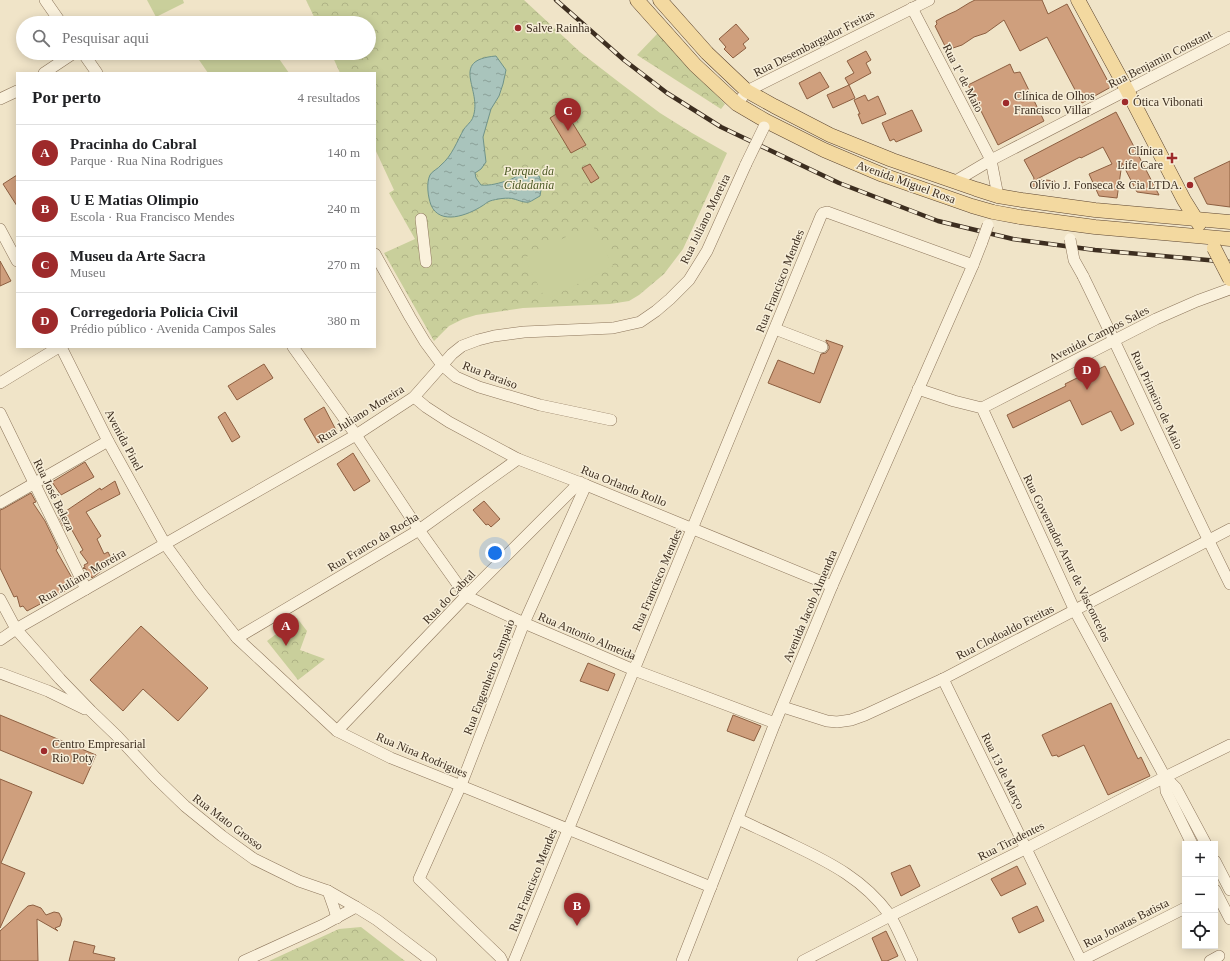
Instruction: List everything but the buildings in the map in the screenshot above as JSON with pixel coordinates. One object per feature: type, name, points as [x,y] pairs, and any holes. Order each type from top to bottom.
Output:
[{"type":"main road","name":"Avenida Miguel Rosa","points":[[637,0],[696,65],[737,104],[765,124],[883,176],[972,206],[1020,217],[1211,243],[1230,239]]},
{"type":"main road","points":[[1078,0],[1184,200],[1211,243],[1230,279]]},
{"type":"main road","name":"Avenida Miguel Rosa","points":[[664,4],[707,53],[747,91],[830,135],[892,160],[998,196],[1095,210],[1230,222]]},
{"type":"main road","points":[[656,20],[664,4]]},
{"type":"main road","points":[[696,65],[707,53]]},
{"type":"main road","points":[[994,212],[998,196]]},
{"type":"street","points":[[45,0],[56,16]]},
{"type":"street","name":"Rua Desembargador Freitas","points":[[737,104],[747,91],[929,0]]},
{"type":"street","name":"Rua 1º de Maio","points":[[912,8],[991,160]]},
{"type":"street","name":"Rua Benjamin Constant","points":[[954,182],[991,160],[1230,37]]},
{"type":"street","points":[[46,72],[64,60]]},
{"type":"street","points":[[88,60],[96,72]]},
{"type":"street","points":[[0,99],[16,91]]},
{"type":"street","name":"Rua Juliano Moreira","points":[[0,640],[16,629],[356,435],[414,397],[452,354],[462,346],[494,336],[524,332],[613,328],[640,322],[656,311],[684,285],[693,274],[707,251],[765,124]]},
{"type":"street","points":[[991,160],[998,196]]},
{"type":"street","name":"Rua Francisco Mendes","points":[[514,961],[821,216],[823,213],[827,212],[973,265]]},
{"type":"street","name":"Avenida Jacob Almendra","points":[[682,961],[775,723],[783,707],[832,586],[973,265],[994,212]]},
{"type":"street","points":[[424,223],[428,260]]},
{"type":"street","name":"Rua Primeiro de Maio","points":[[1069,224],[1074,260],[1114,340],[1230,584]]},
{"type":"street","points":[[0,229],[16,259]]},
{"type":"street","name":"Rua Paraiso","points":[[376,256],[425,342],[442,365],[456,377],[479,387],[512,398],[611,420]]},
{"type":"street","name":"Avenida Campos Sales","points":[[982,408],[1156,319],[1197,301],[1230,290]]},
{"type":"street","points":[[775,329],[822,347]]},
{"type":"street","points":[[0,383],[58,348]]},
{"type":"street","name":"Avenida Pinel","points":[[61,348],[108,441],[165,544]]},
{"type":"street","name":"Rua Antonio Almeida","points":[[294,348],[356,435],[419,530],[466,596],[524,623],[634,670],[775,723]]},
{"type":"street","points":[[918,389],[954,401],[982,408]]},
{"type":"street","name":"Rua Orlando Rollo","points":[[414,397],[449,422],[518,459],[583,483],[832,586]]},
{"type":"street","name":"Rua Governador Artur de Vasconcelos","points":[[982,408],[1075,611],[1165,777],[1176,788],[1204,841]]},
{"type":"street","name":"Rua José Beleza","points":[[0,413],[86,589]]},
{"type":"street","points":[[0,503],[108,441]]},
{"type":"street","name":"Rua Franco da Rocha","points":[[237,638],[419,530],[518,459]]},
{"type":"street","name":"Rua do Cabral","points":[[337,731],[466,596],[583,483]]},
{"type":"street","name":"Rua Engenheiro Sampaio","points":[[502,961],[500,957],[419,879],[461,785],[524,623],[583,483]]},
{"type":"street","name":"Rua Clodoaldo Freitas","points":[[783,707],[828,721],[837,722],[846,721],[865,715],[943,679],[1230,529]]},
{"type":"street","name":"Rua Nina Rodrigues","points":[[165,544],[200,592],[237,638],[337,731],[390,758],[461,785],[711,887]]},
{"type":"street","name":"Rua Mato Grosso","points":[[0,599],[16,629],[60,679],[185,806],[222,836],[254,859],[299,881],[328,891],[356,907],[377,920],[432,961]]},
{"type":"street","name":"Rua Mato Grosso","points":[[0,673],[48,691],[91,712]]},
{"type":"street","points":[[48,691],[59,691],[61,688],[60,679]]},
{"type":"street","name":"Rua 13 de Março","points":[[943,679],[1081,961]]},
{"type":"street","name":"Rua Tiradentes","points":[[803,961],[1230,745]]},
{"type":"street","name":"Rua Governador Artur de Vasconcelos","points":[[1165,777],[1166,791],[1191,841]]},
{"type":"street","points":[[738,819],[827,861],[851,876],[875,898],[890,916],[912,961]]},
{"type":"street","points":[[1218,866],[1229,886],[1218,891]]},
{"type":"street","points":[[328,891],[337,918]]},
{"type":"street","points":[[1218,897],[1230,919]]},
{"type":"street","points":[[244,961],[337,918],[356,907]]},
{"type":"street","name":"Rua Jonatas Batista","points":[[1081,961],[1182,910]]},
{"type":"green space","points":[[147,0],[183,0],[184,3],[155,16]]},
{"type":"green space","name":"Parque da Cidadania","points":[[306,0],[524,0],[580,52],[620,83],[660,113],[727,153],[683,249],[664,274],[639,295],[629,301],[610,304],[523,308],[476,315],[463,319],[449,326],[434,341],[384,253],[415,239],[389,193],[394,190],[376,151],[376,72],[340,72],[334,60],[376,60],[376,16],[314,16]]},
{"type":"green space","points":[[658,33],[725,104],[721,109],[637,55]]},
{"type":"green space","points":[[199,60],[280,60],[288,72],[207,72]]},
{"type":"green space","points":[[592,224],[613,266],[546,300],[524,258]]},
{"type":"green space","points":[[297,618],[307,631],[300,650],[325,659],[298,680],[267,641]]},
{"type":"green space","points":[[361,927],[405,961],[269,961],[339,929]]},
{"type":"water","points":[[496,56],[506,70],[499,96],[491,109],[483,137],[486,162],[481,169],[475,173],[476,178],[481,185],[488,185],[506,181],[524,173],[533,174],[539,176],[542,184],[540,196],[530,202],[523,202],[511,198],[489,201],[469,213],[455,217],[447,217],[435,211],[431,205],[428,190],[429,178],[431,174],[448,157],[464,129],[471,122],[475,107],[470,70],[474,63],[482,59]]},
{"type":"railway","points":[[556,0],[624,60],[667,93],[721,127],[839,183],[938,221],[1013,239],[1095,250],[1230,262]]},
{"type":"place","name":"Salve Rainha","points":[[518,28]]},
{"type":"place","name":"Ótica Vibonati","points":[[1125,102]]},
{"type":"place","name":"Clínica de Olhos Francisco Villar","points":[[1006,103]]},
{"type":"place","name":"Museu da Arte Sacra","points":[[568,131]]},
{"type":"place","name":"Clínica Life Care","points":[[1172,158]]},
{"type":"place","name":"Olívio J. Fonseca & Cia LTDA.","points":[[1190,185]]},
{"type":"place","name":"Corregedoria Policia Civil","points":[[1087,390]]},
{"type":"place","name":"Pracinha do Cabral","points":[[286,646]]},
{"type":"place","name":"Centro Empresarial Rio Poty","points":[[44,751]]},
{"type":"place","name":"U E Matias Olimpio","points":[[577,926]]}]
